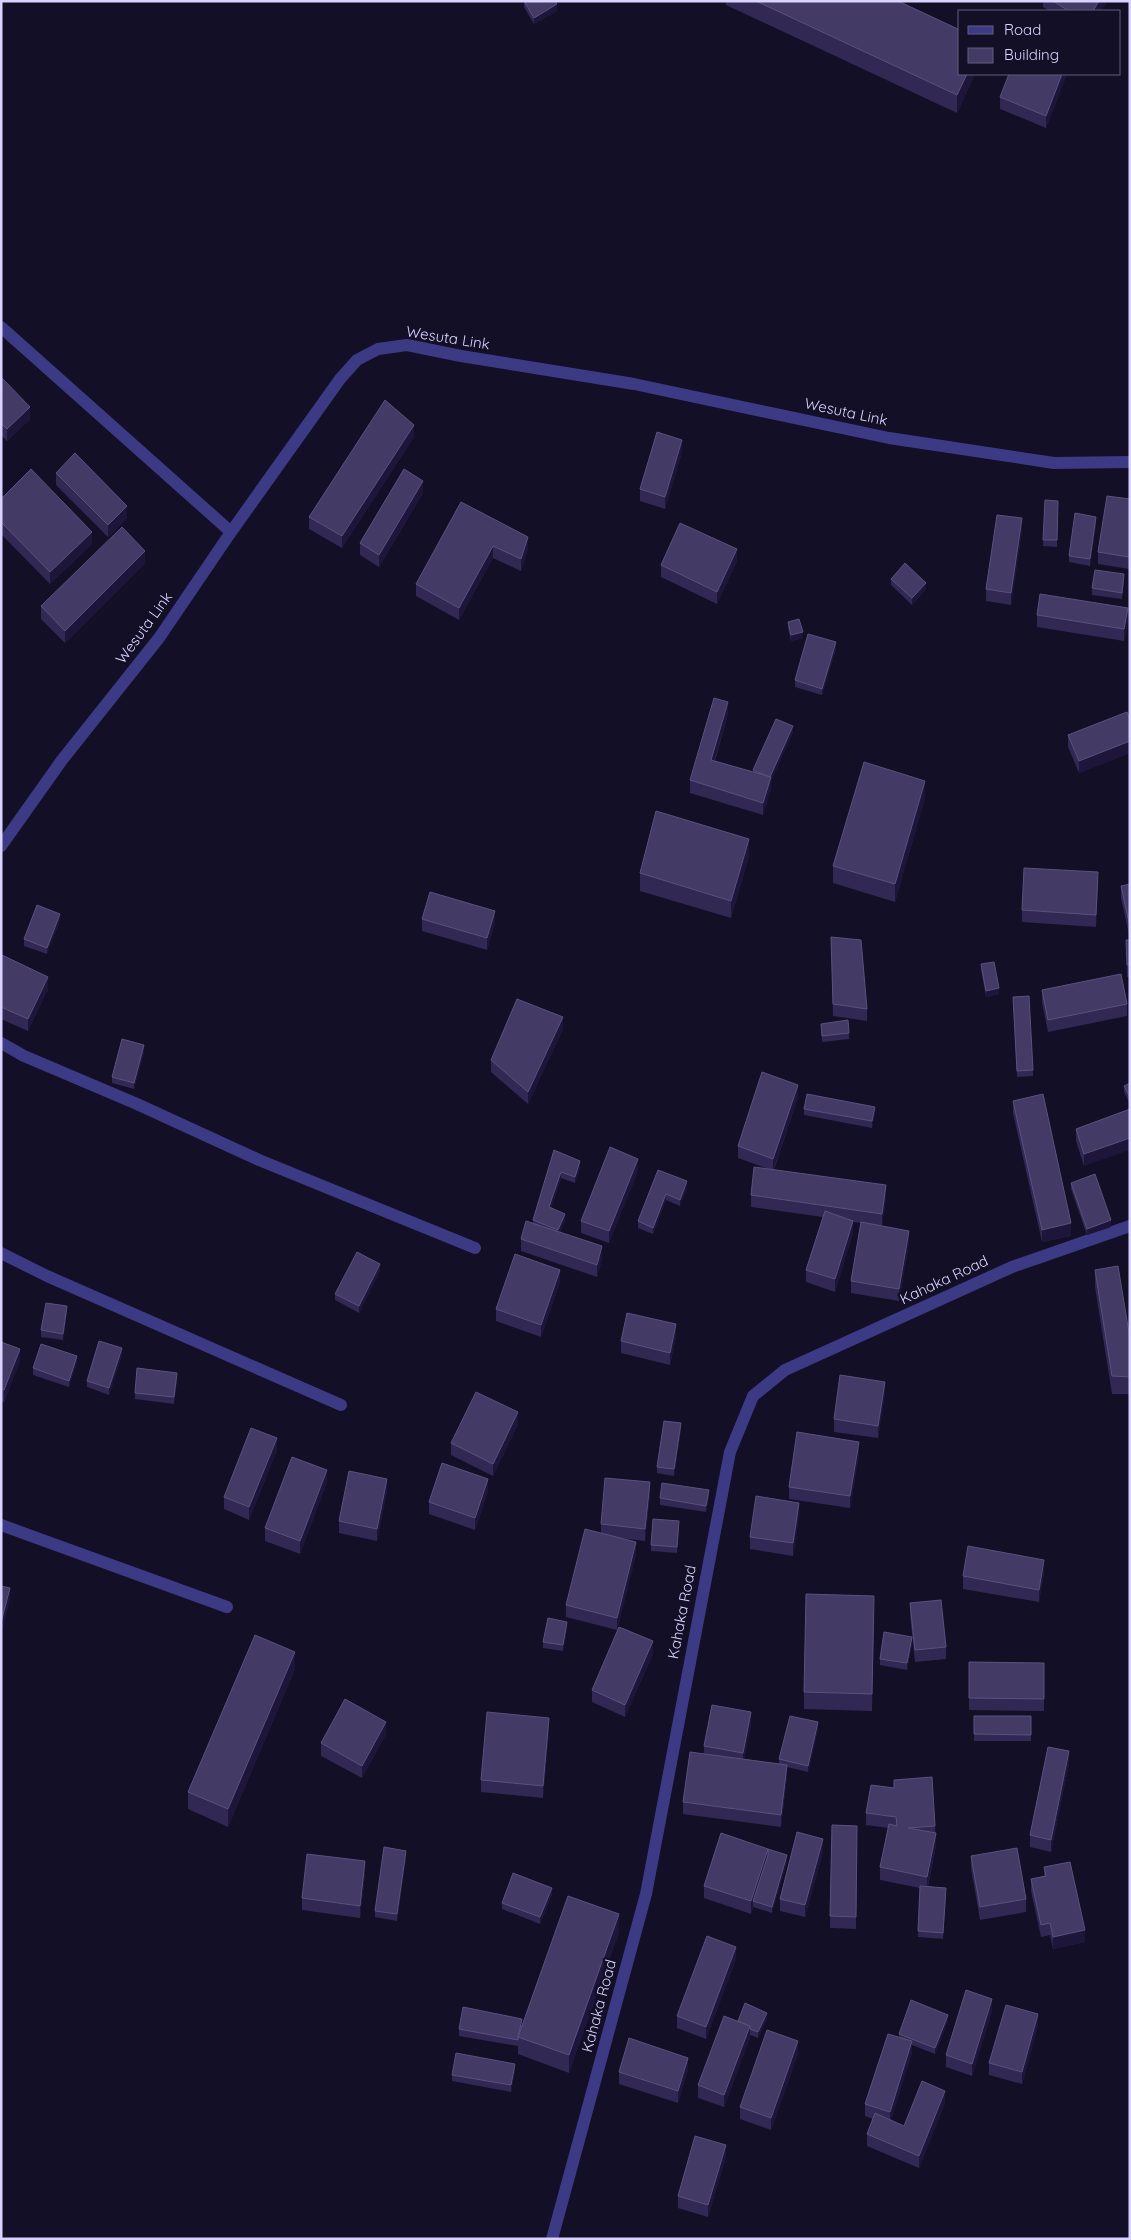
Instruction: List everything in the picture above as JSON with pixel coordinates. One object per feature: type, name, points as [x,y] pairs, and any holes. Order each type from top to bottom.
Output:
[{"type":"street","points":[[1,327],[231,532]]},
{"type":"street","name":"Wesuta Link","points":[[1,846],[62,760],[159,638],[231,532],[340,379],[357,360],[378,349],[407,345],[461,356],[634,384],[890,438],[1054,463],[1130,462]]},
{"type":"street","points":[[1,1043],[24,1056],[137,1104],[259,1160],[475,1248]]},
{"type":"street","name":"Kahaka Road","points":[[552,2239],[646,1894],[730,1452],[753,1396],[785,1370],[1012,1267],[1130,1226]]},
{"type":"street","points":[[1,1253],[47,1276],[341,1405]]},
{"type":"street","points":[[1,1525],[226,1606]]},
{"type":"building","points":[[524,1],[555,1],[557,4],[534,18]]},
{"type":"building","points":[[756,1],[898,1],[958,29],[958,75],[967,75],[957,95]]},
{"type":"building","points":[[1053,1],[1099,1],[1094,10],[1067,10]]},
{"type":"building","points":[[1009,75],[1062,75],[1046,116],[1000,97]]},
{"type":"building","points":[[1,377],[30,407],[7,429],[1,423]]},
{"type":"building","points":[[385,400],[414,425],[342,536],[309,517]]},
{"type":"building","points":[[657,432],[682,440],[665,497],[640,489]]},
{"type":"building","points":[[75,453],[127,506],[108,525],[56,473]]},
{"type":"building","points":[[31,469],[92,532],[50,572],[1,522],[1,499]]},
{"type":"building","points":[[404,469],[423,481],[379,555],[360,543]]},
{"type":"building","points":[[1107,496],[1130,499],[1129,557],[1098,552]]},
{"type":"building","points":[[1045,500],[1058,501],[1057,540],[1043,540]]},
{"type":"building","points":[[461,502],[528,537],[521,559],[493,546],[459,608],[416,584]]},
{"type":"building","points":[[1075,513],[1096,517],[1090,559],[1069,556]]},
{"type":"building","points":[[997,515],[1022,518],[1011,593],[986,589]]},
{"type":"building","points":[[680,523],[737,549],[717,592],[661,565]]},
{"type":"building","points":[[122,527],[145,551],[65,631],[41,606]]},
{"type":"building","points":[[905,563],[926,583],[912,598],[891,579]]},
{"type":"building","points":[[1095,570],[1124,574],[1122,593],[1092,588]]},
{"type":"building","points":[[1040,594],[1128,608],[1124,629],[1037,615]]},
{"type":"building","points":[[799,619],[803,632],[791,635],[788,622]]},
{"type":"building","points":[[808,634],[836,642],[822,689],[795,680]]},
{"type":"building","points":[[714,698],[728,702],[711,760],[771,777],[763,803],[690,780]]},
{"type":"building","points":[[1127,712],[1130,720],[1130,741],[1079,761],[1068,735]]},
{"type":"building","points":[[776,719],[793,726],[770,777],[753,770]]},
{"type":"building","points":[[864,762],[925,781],[895,884],[833,866]]},
{"type":"building","points":[[656,811],[749,839],[731,901],[640,873]]},
{"type":"building","points":[[1024,868],[1098,872],[1096,915],[1022,910]]},
{"type":"building","points":[[1130,884],[1130,927],[1121,886]]},
{"type":"building","points":[[430,892],[495,911],[487,938],[422,919]]},
{"type":"building","points":[[37,905],[60,914],[47,948],[24,939]]},
{"type":"building","points":[[831,937],[861,940],[867,1009],[833,1004]]},
{"type":"building","points":[[1126,940],[1130,940],[1130,965],[1127,965]]},
{"type":"building","points":[[2,955],[48,977],[28,1019],[1,1007]]},
{"type":"building","points":[[994,962],[999,988],[986,991],[981,964]]},
{"type":"building","points":[[1121,974],[1127,1004],[1048,1020],[1042,990]]},
{"type":"building","points":[[1029,996],[1033,1070],[1017,1071],[1013,997]]},
{"type":"building","points":[[517,999],[563,1017],[528,1092],[491,1060]]},
{"type":"building","points":[[848,1020],[849,1033],[822,1036],[821,1024]]},
{"type":"building","points":[[122,1039],[144,1045],[134,1083],[112,1077]]},
{"type":"building","points":[[762,1072],[798,1085],[773,1159],[738,1146]]},
{"type":"building","points":[[1130,1083],[1130,1097],[1124,1086]]},
{"type":"building","points":[[807,1094],[875,1107],[872,1121],[804,1109]]},
{"type":"building","points":[[1043,1094],[1071,1223],[1042,1230],[1013,1101]]},
{"type":"building","points":[[1130,1109],[1130,1138],[1084,1154],[1076,1129]]},
{"type":"building","points":[[610,1147],[638,1159],[609,1231],[581,1221]]},
{"type":"building","points":[[554,1150],[580,1161],[575,1177],[561,1172],[549,1207],[565,1214],[558,1230],[533,1220]]},
{"type":"building","points":[[754,1167],[886,1185],[882,1214],[751,1195]]},
{"type":"building","points":[[658,1170],[687,1181],[680,1200],[666,1194],[653,1228],[638,1221]]},
{"type":"building","points":[[1095,1174],[1111,1220],[1087,1229],[1071,1183]]},
{"type":"building","points":[[825,1211],[853,1221],[835,1279],[806,1270]]},
{"type":"building","points":[[526,1221],[602,1246],[597,1265],[521,1239]]},
{"type":"building","points":[[861,1222],[909,1231],[899,1289],[851,1281]]},
{"type":"building","points":[[357,1252],[380,1264],[359,1306],[335,1294]]},
{"type":"building","points":[[515,1254],[560,1270],[541,1325],[496,1309]]},
{"type":"building","points":[[1118,1266],[1130,1339],[1130,1377],[1112,1376],[1095,1270]]},
{"type":"building","points":[[46,1303],[67,1306],[63,1334],[41,1330]]},
{"type":"building","points":[[627,1313],[676,1324],[670,1353],[621,1341]]},
{"type":"building","points":[[99,1341],[122,1348],[109,1388],[87,1381]]},
{"type":"building","points":[[1,1342],[20,1349],[4,1390],[1,1389]]},
{"type":"building","points":[[41,1344],[77,1356],[69,1381],[33,1368]]},
{"type":"building","points":[[137,1368],[177,1373],[174,1397],[135,1393]]},
{"type":"building","points":[[840,1375],[885,1382],[878,1426],[834,1419]]},
{"type":"building","points":[[476,1392],[518,1412],[493,1464],[451,1443]]},
{"type":"building","points":[[664,1421],[681,1423],[674,1469],[657,1467]]},
{"type":"building","points":[[251,1428],[277,1438],[249,1507],[224,1497]]},
{"type":"building","points":[[797,1432],[859,1442],[850,1496],[789,1487]]},
{"type":"building","points":[[292,1457],[327,1470],[300,1541],[265,1528]]},
{"type":"building","points":[[442,1463],[488,1479],[475,1518],[429,1502]]},
{"type":"building","points":[[349,1471],[387,1479],[377,1529],[339,1521]]},
{"type":"building","points":[[605,1478],[650,1482],[645,1529],[601,1524]]},
{"type":"building","points":[[662,1483],[709,1490],[706,1506],[660,1498]]},
{"type":"building","points":[[756,1496],[799,1503],[793,1543],[750,1537]]},
{"type":"building","points":[[653,1519],[679,1521],[677,1547],[651,1545]]},
{"type":"building","points":[[585,1529],[636,1542],[617,1618],[566,1605]]},
{"type":"building","points":[[968,1546],[1044,1560],[1039,1590],[963,1576]]},
{"type":"building","points":[[1,1586],[10,1588],[1,1623]]},
{"type":"building","points":[[806,1594],[874,1596],[872,1694],[804,1692]]},
{"type":"building","points":[[941,1600],[946,1647],[915,1650],[910,1603]]},
{"type":"building","points":[[548,1618],[567,1622],[563,1645],[543,1642]]},
{"type":"building","points":[[619,1627],[653,1641],[625,1705],[592,1690]]},
{"type":"building","points":[[884,1632],[912,1637],[907,1663],[880,1659]]},
{"type":"building","points":[[255,1635],[295,1652],[228,1809],[188,1792]]},
{"type":"building","points":[[969,1662],[1044,1663],[1044,1699],[969,1698]]},
{"type":"building","points":[[345,1699],[386,1722],[362,1766],[321,1743]]},
{"type":"building","points":[[712,1705],[751,1712],[743,1753],[704,1746]]},
{"type":"building","points":[[487,1712],[549,1718],[543,1786],[481,1780]]},
{"type":"building","points":[[790,1716],[818,1722],[808,1766],[779,1759]]},
{"type":"building","points":[[974,1716],[1031,1716],[1031,1735],[974,1734]]},
{"type":"building","points":[[1048,1747],[1069,1751],[1051,1840],[1030,1835]]},
{"type":"building","points":[[690,1752],[787,1765],[781,1815],[683,1802]]},
{"type":"building","points":[[932,1777],[935,1826],[908,1828],[936,1833],[927,1877],[880,1867],[889,1824],[897,1826],[896,1817],[866,1813],[871,1785],[894,1788],[894,1780]]},
{"type":"building","points":[[832,1825],[857,1826],[856,1917],[830,1916]]},
{"type":"building","points":[[797,1832],[823,1839],[805,1905],[780,1899]]},
{"type":"building","points":[[721,1833],[768,1849],[751,1901],[704,1886]]},
{"type":"building","points":[[384,1847],[406,1851],[397,1914],[375,1911]]},
{"type":"building","points":[[1017,1848],[1026,1899],[980,1907],[971,1856]]},
{"type":"building","points":[[768,1849],[787,1855],[772,1907],[753,1901],[768,1855]]},
{"type":"building","points":[[307,1854],[365,1861],[360,1906],[302,1898]]},
{"type":"building","points":[[1070,1862],[1085,1930],[1053,1937],[1050,1923],[1041,1925],[1031,1879],[1046,1876],[1044,1867]]},
{"type":"building","points":[[513,1873],[552,1888],[540,1917],[502,1903]]},
{"type":"building","points":[[920,1886],[946,1888],[943,1933],[918,1931]]},
{"type":"building","points":[[568,1896],[619,1914],[569,2055],[518,2037]]},
{"type":"building","points":[[707,1936],[736,1947],[706,2027],[677,2016]]},
{"type":"building","points":[[966,1990],[992,1999],[972,2064],[946,2055]]},
{"type":"building","points":[[911,2000],[948,2015],[935,2048],[899,2034]]},
{"type":"building","points":[[745,2003],[767,2013],[758,2032],[738,2021]]},
{"type":"building","points":[[1006,2005],[1038,2014],[1022,2072],[989,2063]]},
{"type":"building","points":[[463,2007],[522,2019],[518,2040],[459,2029]]},
{"type":"building","points":[[724,2016],[750,2026],[724,2095],[698,2085]]},
{"type":"building","points":[[767,2030],[798,2041],[771,2118],[740,2107]]},
{"type":"building","points":[[888,2034],[912,2041],[890,2112],[865,2104]]},
{"type":"building","points":[[629,2038],[688,2058],[678,2091],[619,2072]]},
{"type":"building","points":[[456,2053],[515,2064],[511,2085],[452,2075]]},
{"type":"building","points":[[922,2081],[945,2091],[919,2156],[867,2134],[875,2113],[904,2126]]},
{"type":"building","points":[[695,2136],[726,2145],[708,2205],[678,2196]]}]
